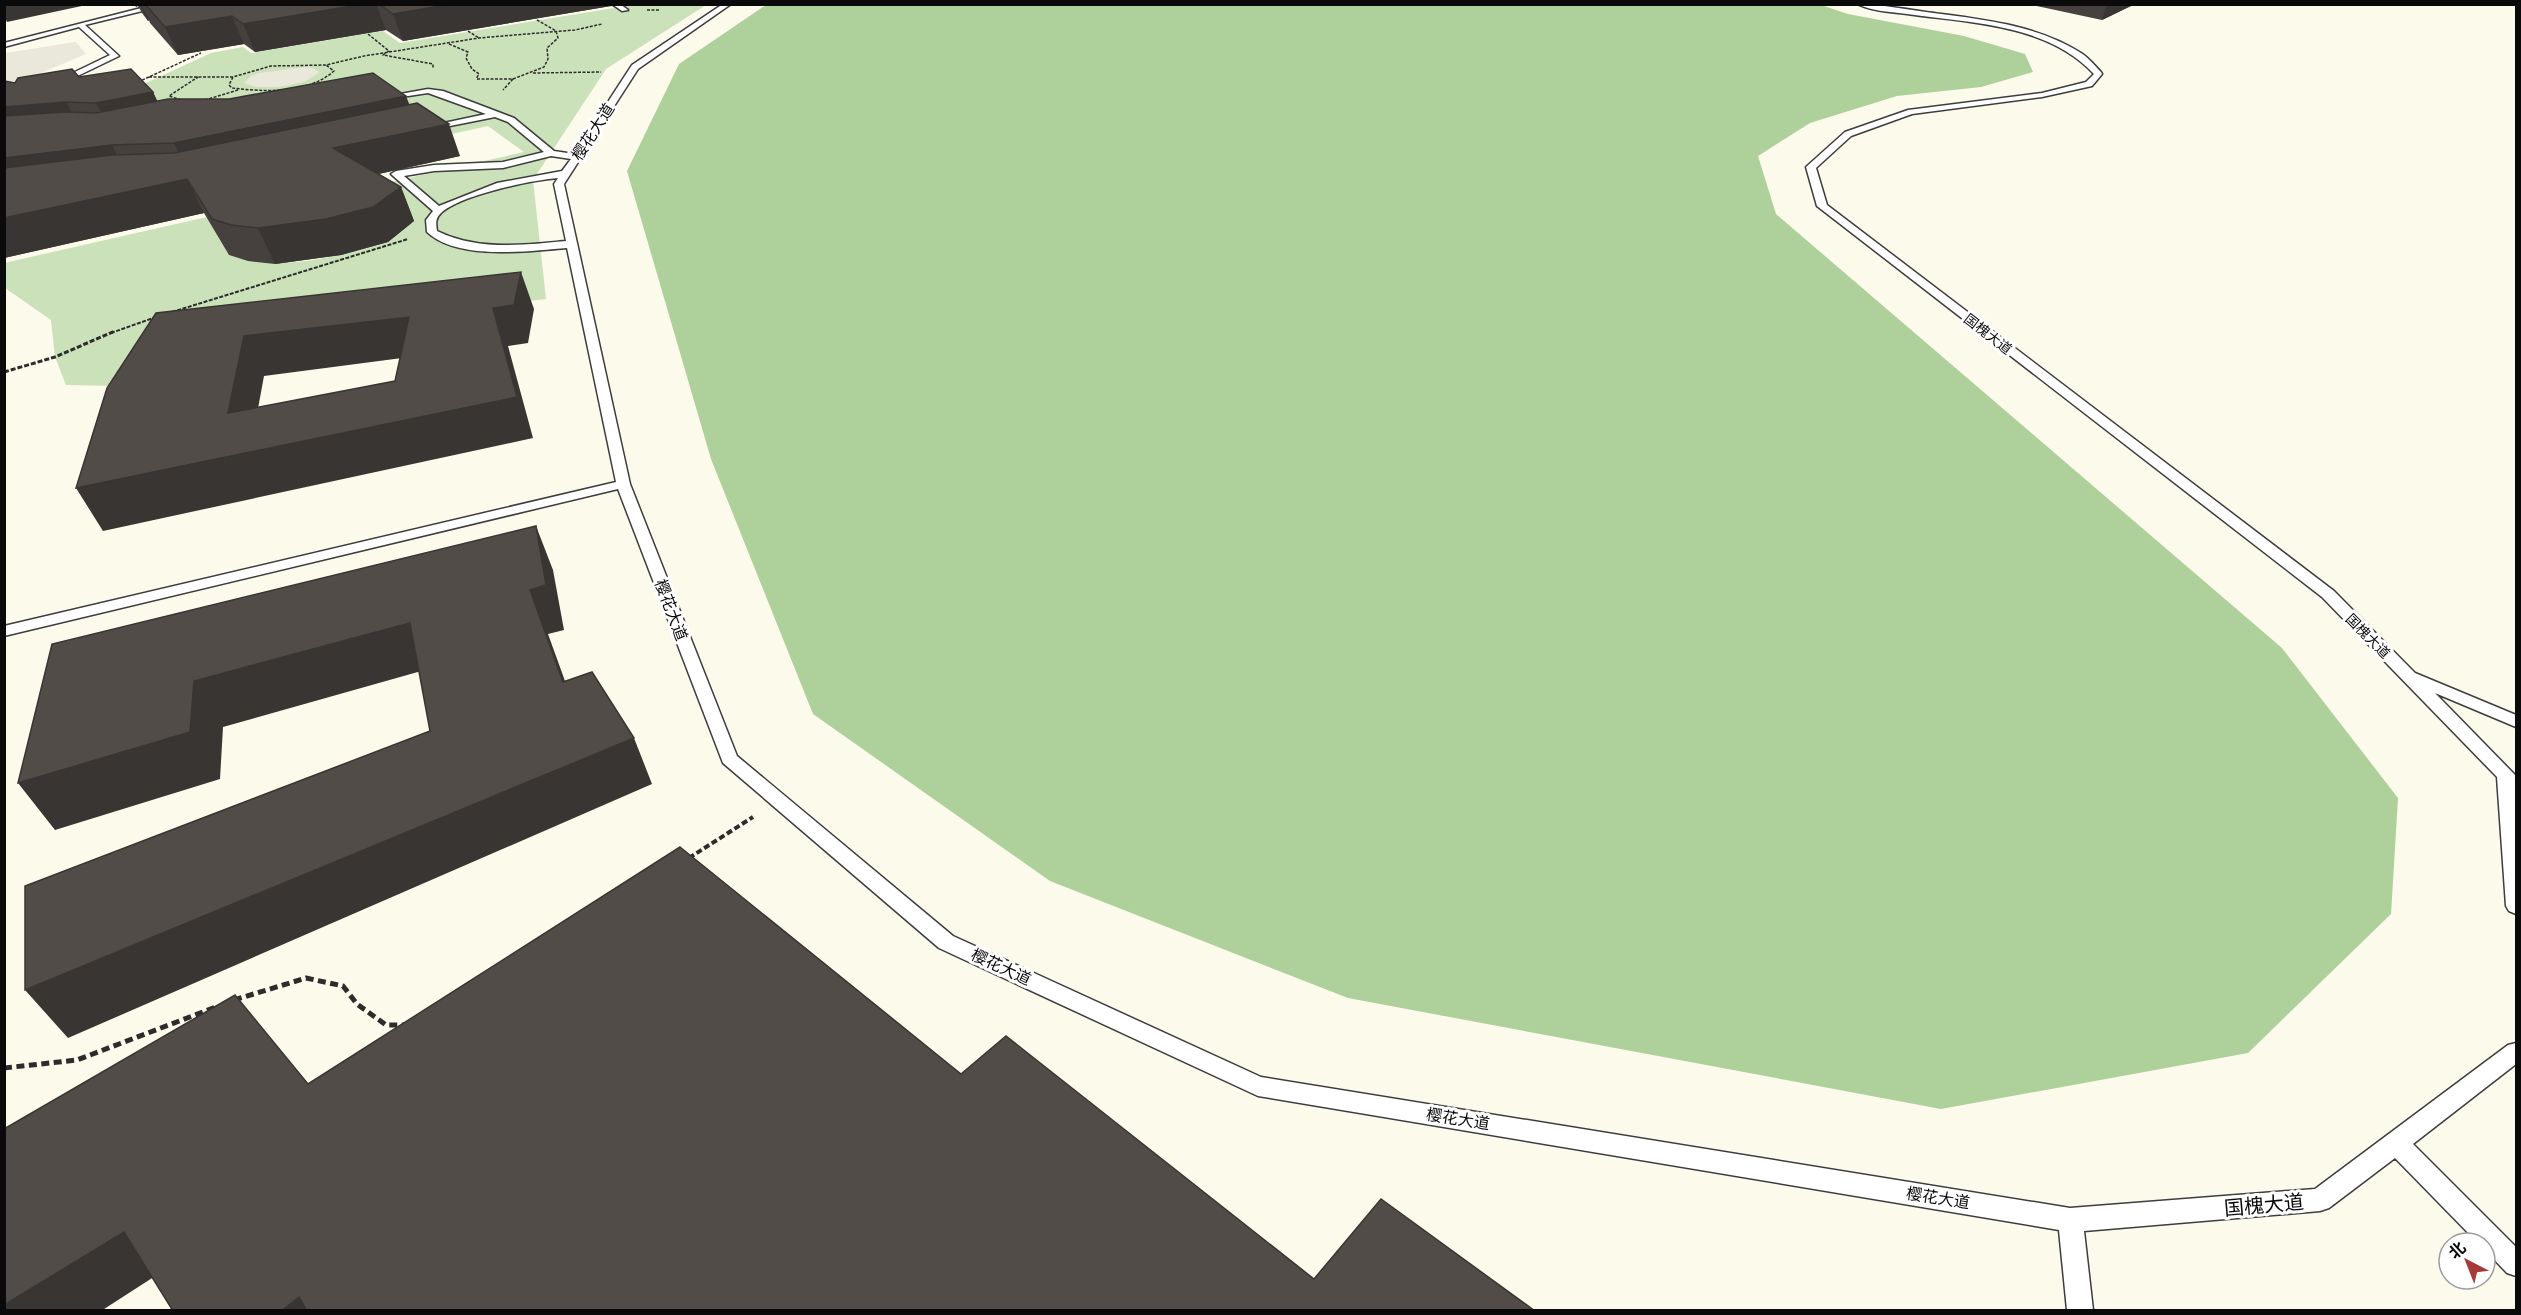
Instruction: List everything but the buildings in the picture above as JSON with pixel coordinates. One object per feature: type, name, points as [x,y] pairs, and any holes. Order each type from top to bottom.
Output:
[{"type":"lane","points":[[4,45],[80,24],[168,4]]},
{"type":"lane","points":[[615,4],[624,10]]},
{"type":"lane","name":"樱花大道","points":[[728,4],[635,67],[559,184],[623,484],[729,759],[946,942],[1258,1086],[2070,1220]]},
{"type":"lane","name":"国槐大道","points":[[1860,4],[1892,11],[1966,20],[2017,31],[2060,44],[2081,56],[2098,74],[2089,84],[2042,95],[1911,112],[1848,134],[1811,166],[1822,206],[2328,594],[2506,775],[2517,906]]},
{"type":"lane","points":[[52,84],[115,56],[80,24]]},
{"type":"lane","points":[[376,100],[409,93],[440,93],[511,120],[551,153]]},
{"type":"lane","points":[[417,131],[496,114]]},
{"type":"lane","points":[[438,210],[396,174],[434,168],[503,165],[551,153],[577,157]]},
{"type":"lane","points":[[566,174],[511,182],[460,199],[438,210],[431,220],[432,231],[445,240],[460,245],[531,247],[572,244]]},
{"type":"lane","points":[[4,631],[623,484]]},
{"type":"lane","points":[[2407,675],[2517,721]]},
{"type":"lane","name":"国槐大道","points":[[2070,1220],[2320,1200],[2517,1052]]},
{"type":"lane","points":[[2396,1143],[2517,1264]]},
{"type":"lane","points":[[2070,1220],[2080,1311]]},
{"type":"path","points":[[149,77],[233,77],[271,66],[326,65],[364,56],[479,39],[601,25],[624,10],[660,10]]},
{"type":"path","points":[[513,79],[533,73],[544,66],[548,60],[547,48],[558,38],[556,31],[537,20]]},
{"type":"path","points":[[468,31],[479,39]]},
{"type":"path","points":[[368,34],[385,46],[388,51],[383,55]]},
{"type":"path","points":[[448,44],[468,52],[466,58],[472,69],[479,74],[476,79]]},
{"type":"path","points":[[130,86],[201,53]]},
{"type":"path","points":[[383,55],[433,64],[432,69],[425,72]]},
{"type":"path","points":[[233,77],[229,85],[232,88],[264,91],[306,84],[331,75],[334,71],[326,65]]},
{"type":"path","points":[[533,73],[591,74],[635,67]]},
{"type":"path","points":[[190,102],[169,96],[199,77]]},
{"type":"path","points":[[306,84],[319,87]]},
{"type":"path","points":[[199,102],[239,89]]},
{"type":"path","points":[[4,372],[55,357],[120,329],[432,231]]},
{"type":"path","points":[[688,859],[779,801]]},
{"type":"path","points":[[4,1068],[77,1060],[249,995],[306,978],[344,986],[357,1004],[386,1025],[407,1025]]},
{"type":"green space","points":[[1818,4],[1848,14],[1964,36],[2025,54],[2033,72],[1981,87],[1897,96],[1810,123],[1758,156],[1776,214],[2282,648],[2398,798],[2391,914],[2248,1053],[1941,1109],[1348,998],[1050,881],[813,714],[711,459],[627,171],[679,64],[766,5]]},
{"type":"green space","points":[[608,5],[706,5],[606,69],[533,180],[546,299],[155,346],[120,386],[66,385],[55,357],[51,320],[5,288],[4,263],[207,217],[229,255],[249,260],[289,262],[309,260],[368,248],[388,242],[319,198],[524,152],[488,126],[295,168],[249,121],[105,102],[211,53],[243,47],[251,53],[383,31],[400,43],[614,8]]},
{"type":"shaded area","points":[[76,42],[86,54],[5,88],[5,53]]},
{"type":"shaded area","points":[[304,67],[320,72],[304,82],[278,87],[255,87],[244,83],[251,76],[259,73]]}]
